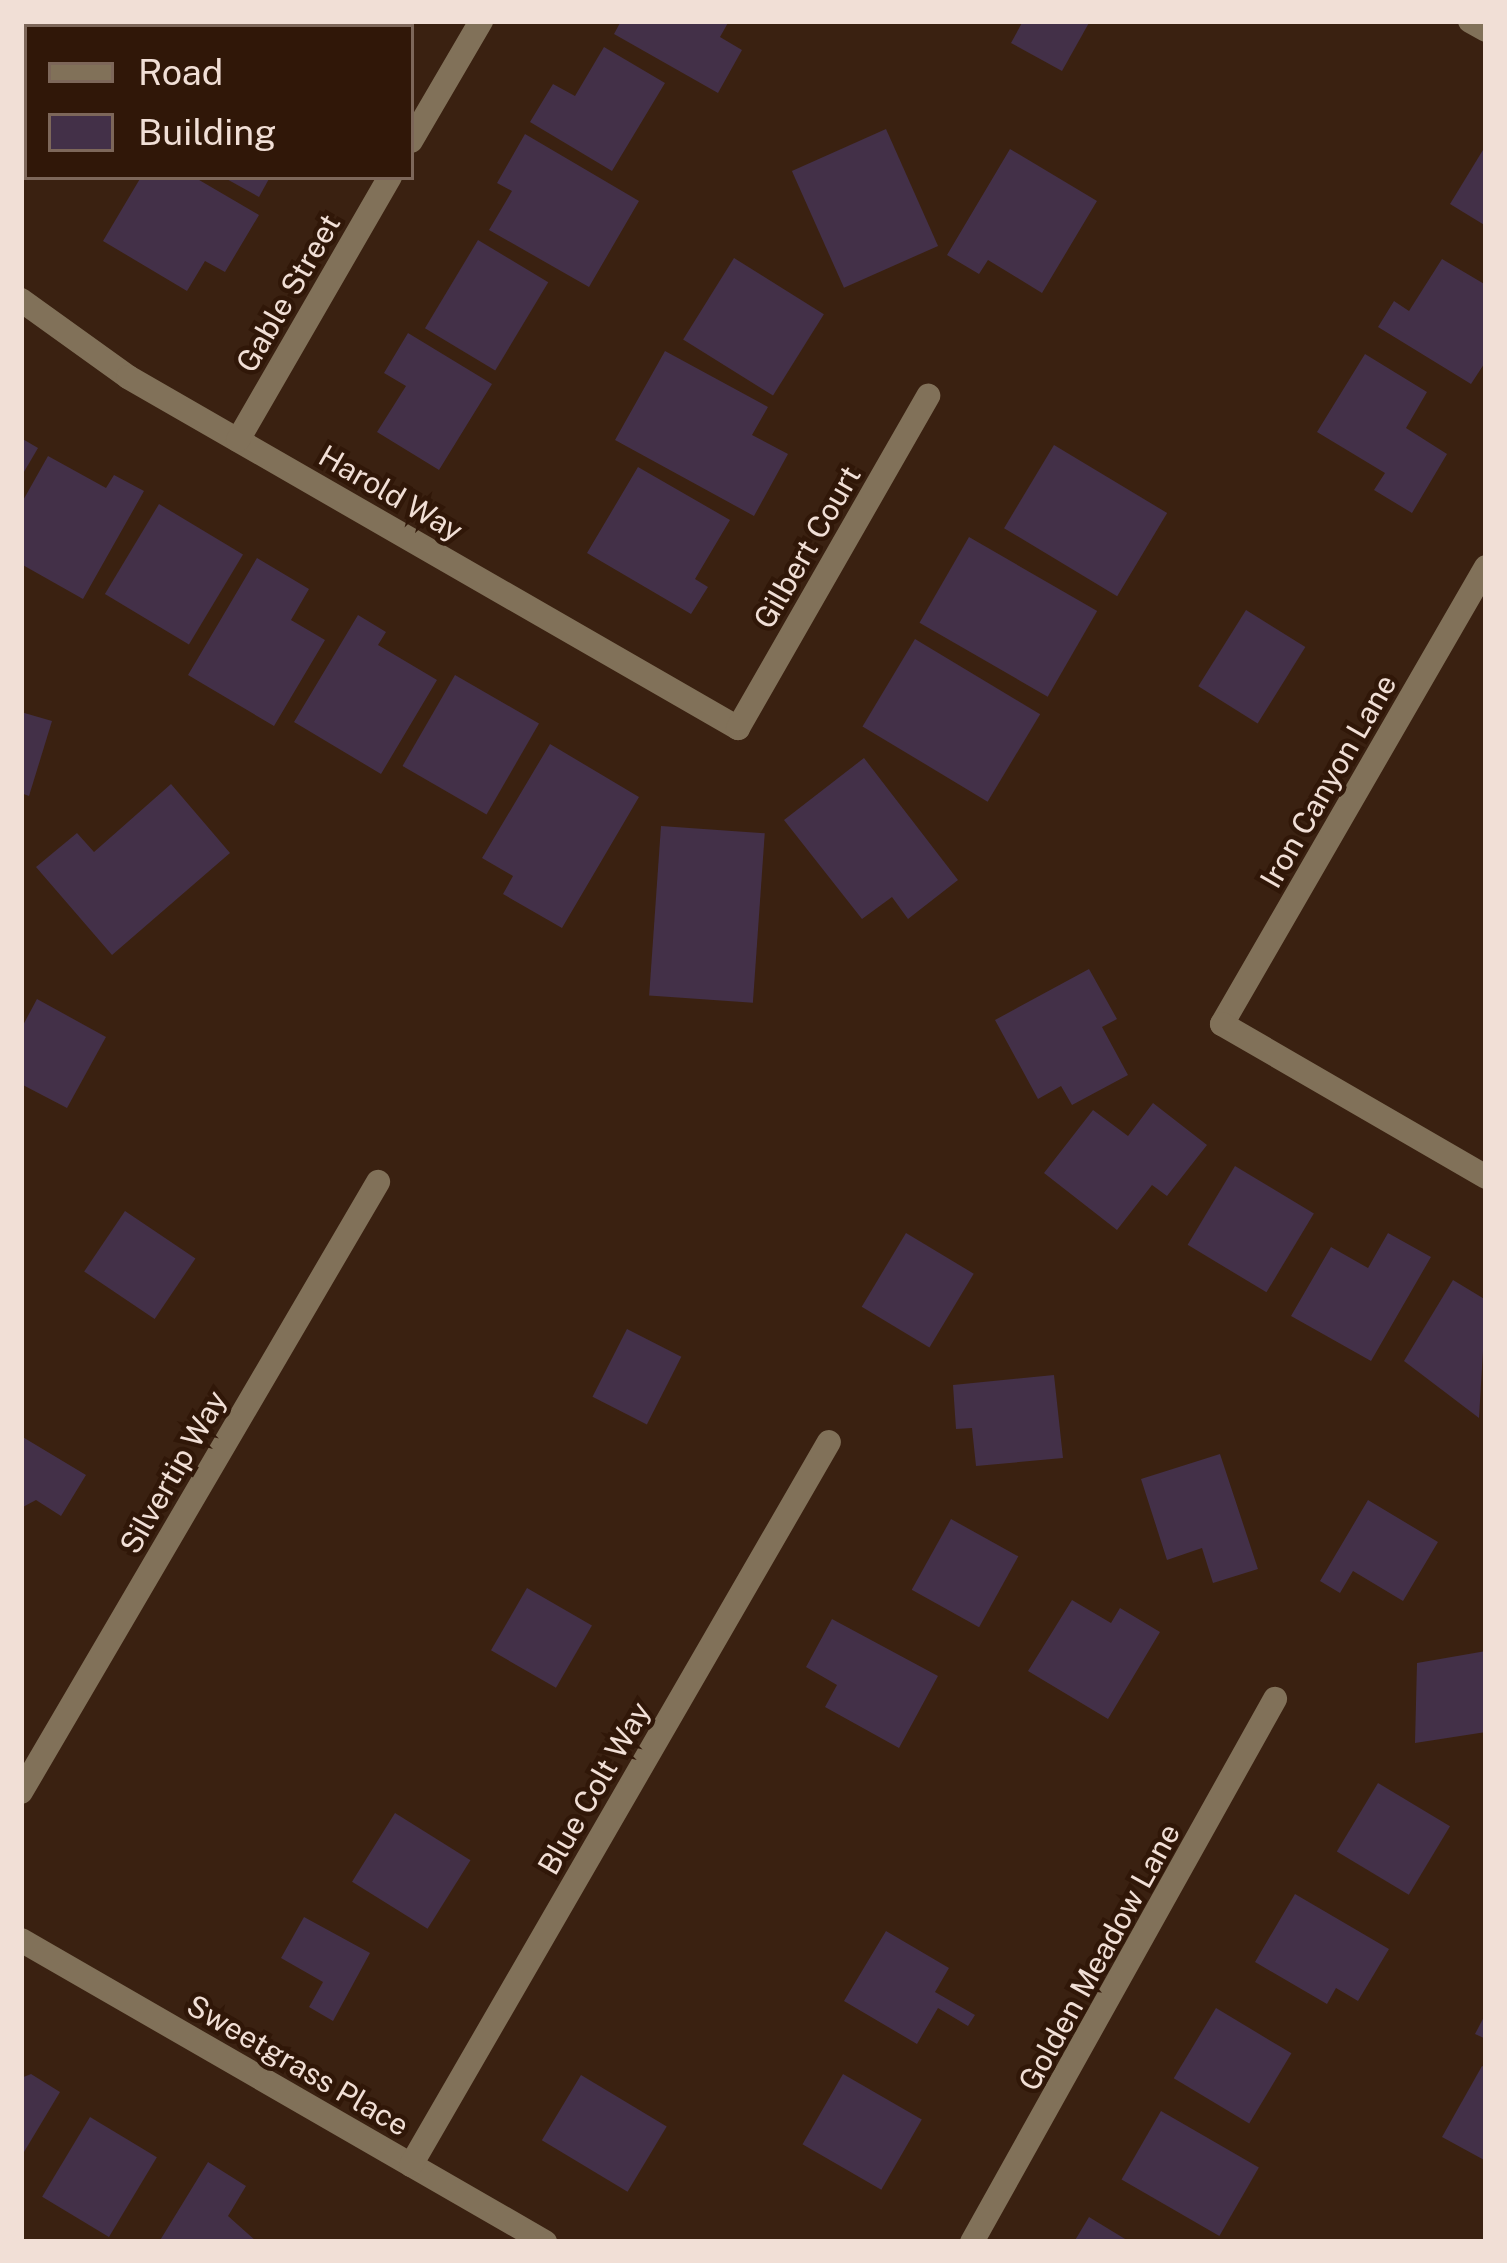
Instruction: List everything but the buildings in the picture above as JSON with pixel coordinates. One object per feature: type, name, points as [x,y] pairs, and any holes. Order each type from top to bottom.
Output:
[{"type":"street","points":[[414,136],[481,21]]},
{"type":"street","points":[[1470,21],[1486,30]]},
{"type":"street","name":"Gable Street","points":[[238,440],[388,180]]},
{"type":"street","name":"Harold Way","points":[[21,300],[238,440],[738,728]]},
{"type":"street","name":"Gilbert Court","points":[[738,728],[928,396]]},
{"type":"street","name":"Iron Canyon Lane","points":[[1486,567],[1222,1024],[1486,1177]]},
{"type":"street","name":"Silvertip Way","points":[[21,1792],[378,1182]]},
{"type":"street","name":"Blue Colt Way","points":[[411,2165],[829,1442]]},
{"type":"street","name":"Golden Meadow Lane","points":[[972,2242],[1275,1699]]},
{"type":"street","name":"Sweetgrass Place","points":[[21,1940],[544,2242]]}]
